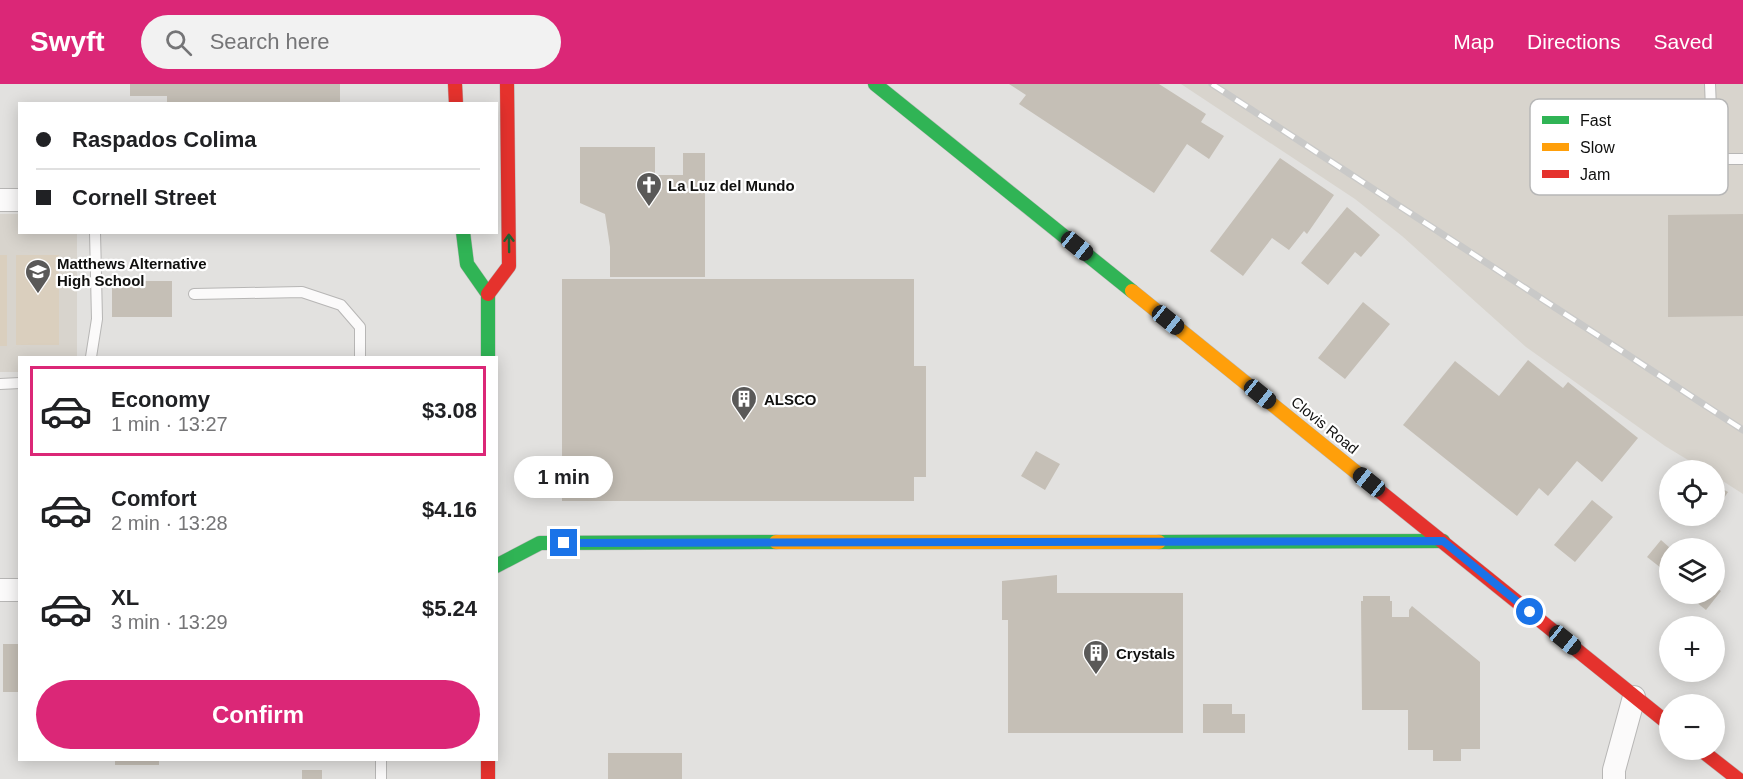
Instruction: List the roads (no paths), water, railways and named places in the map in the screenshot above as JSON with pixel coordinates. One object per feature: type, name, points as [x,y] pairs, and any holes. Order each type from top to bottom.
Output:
[{"type":"main road","points":[[455,84],[456,102]]},
{"type":"main road","points":[[488,294],[509,266],[507,84]]},
{"type":"main road","name":"Clovis Road","points":[[875,84],[1659,716]]},
{"type":"main road","points":[[464,234],[467,264],[488,294],[488,356]]},
{"type":"main road","points":[[498,565],[540,543],[1443,541]]},
{"type":"main road","points":[[1714,760],[1738,779]]},
{"type":"main road","points":[[488,761],[488,779]]},
{"type":"street","points":[[0,200],[18,200]]},
{"type":"street","points":[[0,590],[18,590]]},
{"type":"street","points":[[1614,779],[1614,770],[1634,697]]},
{"type":"lane","points":[[1710,84],[1711,99]]},
{"type":"lane","points":[[91,356],[97,320],[95,234]]},
{"type":"lane","points":[[194,294],[302,292],[341,305],[360,327],[360,356]]},
{"type":"lane","points":[[0,384],[18,383]]},
{"type":"lane","points":[[381,761],[381,779]]},
{"type":"railway","points":[[1212,84],[1743,430]]},
{"type":"place","name":"La Luz del Mundo","points":[[649,208]]},
{"type":"place","name":"Matthews Alternative High School","points":[[38,295]]},
{"type":"place","name":"ALSCO","points":[[744,422]]},
{"type":"place","name":"Crystals","points":[[1096,676]]}]
